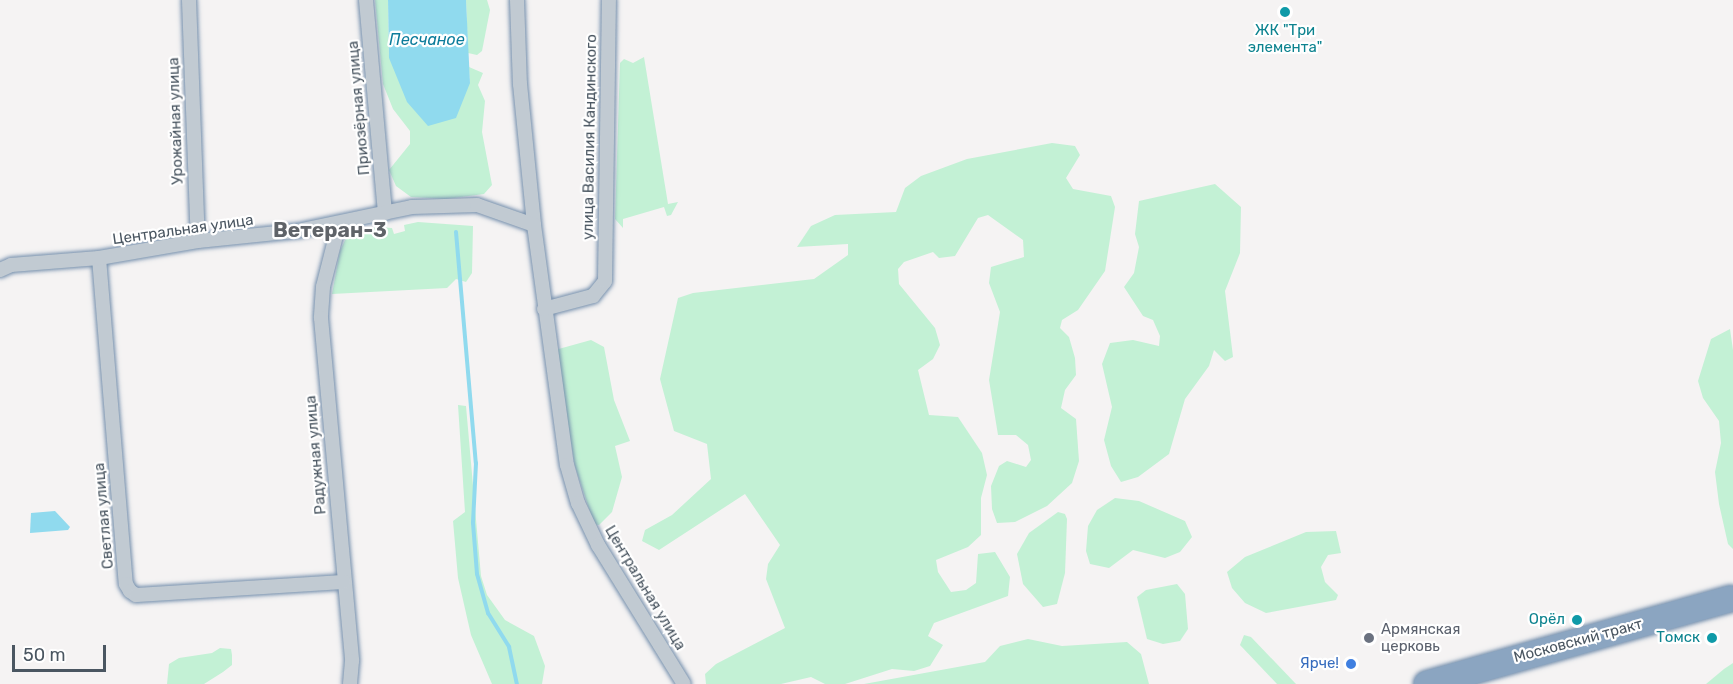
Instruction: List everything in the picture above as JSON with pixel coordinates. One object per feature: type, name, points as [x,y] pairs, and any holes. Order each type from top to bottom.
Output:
[{"type":"highway","name":"Московский тракт","points":[[1427,684],[1730,599]]},
{"type":"street","name":"Урожайная улица","points":[[189,0],[198,241]]},
{"type":"street","name":"Приозёрная улица","points":[[366,0],[385,213]]},
{"type":"street","name":"Центральная улица","points":[[517,0],[520,84],[544,309],[559,423],[578,503],[611,569],[684,684]]},
{"type":"street","name":"улица Василия Кандинского","points":[[544,309],[593,296],[603,287],[606,274],[609,0]]},
{"type":"street","name":"Центральная улица","points":[[4,264],[99,258],[198,241],[339,224],[412,207],[477,205],[534,225]]},
{"type":"street","name":"Радужная улица","points":[[339,224],[322,286],[321,318],[344,582],[350,684]]},
{"type":"street","name":"Светлая улица","points":[[99,258],[126,584],[130,591],[136,595],[344,582]]},
{"type":"green space","points":[[375,0],[388,0],[389,58],[470,83],[469,67],[483,73],[478,85],[485,101],[482,132],[492,185],[484,194],[446,199],[411,197],[396,186],[389,170],[410,144],[410,131],[393,109],[383,84]]},
{"type":"green space","points":[[466,0],[487,0],[490,10],[482,51],[477,55],[468,53]]},
{"type":"green space","points":[[644,57],[668,204],[678,202],[671,215],[667,216],[664,207],[623,219],[623,228],[615,219],[620,63],[624,59],[633,63]]},
{"type":"green space","points":[[1052,143],[1075,146],[1080,155],[1066,178],[1073,189],[1111,196],[1115,207],[1105,271],[1078,310],[1062,320],[1060,328],[1069,337],[1075,358],[1076,375],[1065,390],[1061,408],[1076,419],[1079,461],[1072,483],[1047,506],[1015,522],[997,523],[992,509],[991,486],[999,466],[1007,461],[1026,467],[1031,460],[1028,445],[1016,435],[998,435],[989,380],[1000,312],[989,283],[991,267],[1024,257],[1023,240],[988,215],[978,218],[955,256],[939,258],[933,252],[904,262],[898,269],[899,284],[935,328],[940,345],[933,359],[918,370],[929,415],[958,417],[982,453],[987,475],[981,498],[981,535],[968,547],[936,560],[938,572],[951,592],[966,590],[976,583],[978,554],[995,552],[1010,577],[1008,596],[934,623],[928,636],[943,645],[930,666],[914,671],[892,669],[845,684],[825,684],[811,677],[781,684],[706,684],[705,674],[716,664],[785,628],[766,579],[768,564],[780,545],[745,494],[659,550],[642,541],[645,530],[672,515],[711,479],[707,444],[674,431],[660,379],[678,298],[693,293],[814,279],[848,255],[848,244],[797,247],[811,226],[835,215],[896,212],[905,188],[921,176],[967,159]]},
{"type":"green space","points":[[1215,184],[1241,207],[1240,253],[1225,291],[1233,357],[1225,361],[1214,350],[1209,366],[1185,399],[1169,454],[1138,477],[1121,482],[1111,466],[1104,440],[1112,407],[1102,364],[1110,343],[1133,340],[1159,346],[1160,336],[1153,320],[1143,316],[1124,287],[1134,273],[1139,247],[1135,234],[1139,201]]},
{"type":"green space","points":[[418,222],[473,226],[472,273],[466,282],[456,279],[447,288],[332,294],[340,251],[347,236],[377,227],[392,228],[394,234],[405,231],[404,225]]},
{"type":"green space","points":[[1730,329],[1733,350],[1733,549],[1728,544],[1715,472],[1721,443],[1719,421],[1703,398],[1698,381],[1711,339]]},
{"type":"green space","points":[[591,340],[604,347],[614,400],[630,441],[615,446],[622,477],[612,512],[599,525],[594,524],[575,466],[555,350]]},
{"type":"green space","points":[[458,405],[466,406],[481,576],[487,595],[505,620],[534,636],[545,666],[542,684],[492,684],[471,635],[458,578],[453,521],[465,512]]},
{"type":"green space","points":[[1115,498],[1139,501],[1185,521],[1192,537],[1180,552],[1165,558],[1133,550],[1109,568],[1090,564],[1086,551],[1088,526],[1097,510]]},
{"type":"green space","points":[[1058,512],[1065,514],[1067,519],[1065,573],[1057,604],[1043,607],[1023,584],[1017,554],[1029,533]]},
{"type":"green space","points":[[1336,531],[1341,553],[1328,555],[1321,567],[1325,582],[1338,595],[1336,600],[1266,613],[1245,603],[1232,588],[1227,572],[1245,557],[1306,532]]},
{"type":"green space","points":[[1177,584],[1185,594],[1188,629],[1180,641],[1163,644],[1147,639],[1137,597],[1146,590]]},
{"type":"green space","points":[[1244,635],[1251,637],[1296,684],[1277,684],[1240,645]]},
{"type":"green space","points":[[1028,639],[1062,646],[1127,642],[1141,654],[1149,684],[864,684],[985,662],[1000,646]]},
{"type":"green space","points":[[220,648],[231,649],[232,655],[232,665],[223,672],[204,684],[167,684],[169,664],[179,658],[212,653]]},
{"type":"green space","points":[[1733,663],[1733,684],[1706,684],[1724,669]]},
{"type":"water","name":"Песчаное","points":[[388,0],[466,0],[470,83],[456,118],[428,126],[407,102],[389,58]]},
{"type":"water","points":[[55,511],[70,527],[68,530],[30,533],[31,513]]},
{"type":"waterway","points":[[456,232],[476,463],[473,523],[477,574],[488,613],[509,647],[517,684]]},
{"type":"place","name":"ЖК \"Три элемента\"","points":[[1285,12]]},
{"type":"place","name":"Орёл","points":[[1577,620]]},
{"type":"place","name":"Армянская церковь","points":[[1369,638]]},
{"type":"place","name":"Томск","points":[[1712,638]]},
{"type":"place","name":"Ярче!","points":[[1351,664]]},
{"type":"district","name":"Ветеран-3","points":[[330,230]]}]
